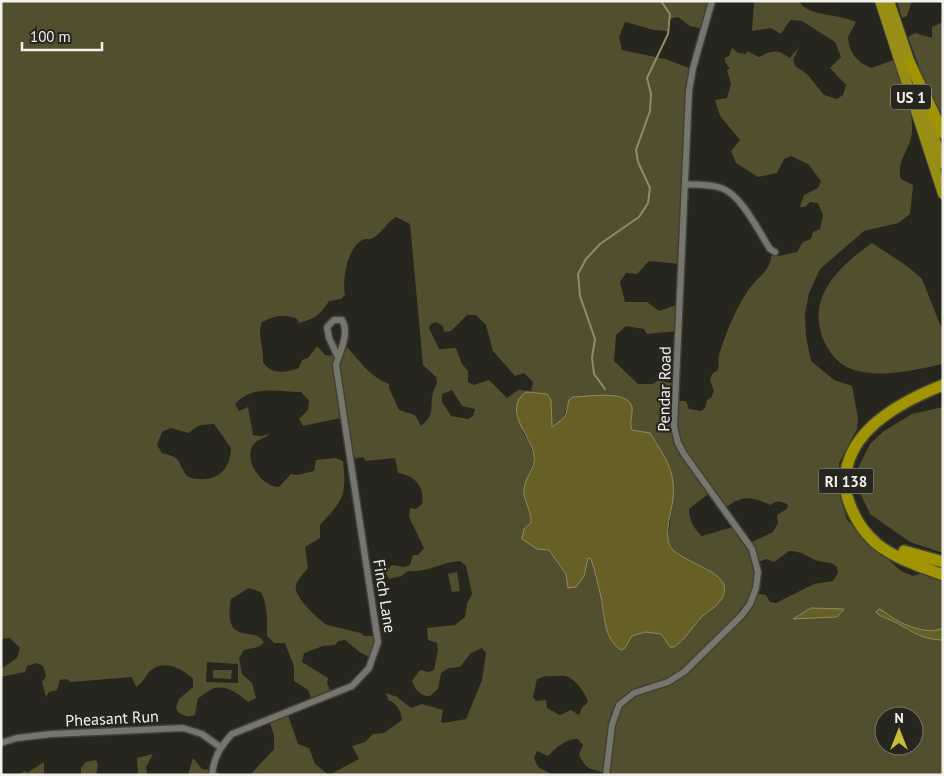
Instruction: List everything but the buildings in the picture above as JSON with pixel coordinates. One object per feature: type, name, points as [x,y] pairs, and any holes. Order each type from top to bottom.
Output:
[{"type":"highway","name":"US 1","points":[[880,1],[943,194]]},
{"type":"highway","name":"US 1","points":[[889,1],[943,164]]},
{"type":"highway","points":[[909,62],[943,133]]},
{"type":"highway","name":"RI 138","points":[[943,385],[898,406],[865,432],[851,455],[846,482],[853,513],[874,541],[898,557],[943,575]]},
{"type":"highway","points":[[943,392],[909,407],[876,430],[857,456],[852,483],[859,510],[876,534],[891,545],[911,554],[943,562]]},
{"type":"street","name":"Pendar Road","points":[[606,775],[612,725],[620,705],[634,694],[674,679],[696,662],[747,609],[757,582],[758,572],[752,549],[696,473],[675,434],[691,77],[712,1]]},
{"type":"street","points":[[685,184],[719,187],[728,191],[742,205],[770,249],[775,252]]},
{"type":"street","name":"Finch Lane","points":[[220,747],[232,734],[352,686],[370,668],[378,642],[336,365],[338,358],[346,327],[342,320],[334,320],[327,327],[329,338],[338,358]]},
{"type":"street","name":"Pheasant Run","points":[[1,743],[17,738],[52,734],[183,728],[202,734],[220,747]]},
{"type":"street","points":[[212,775],[214,760],[220,747]]},
{"type":"shaded area","points":[[1,1],[712,1],[703,29],[690,26],[678,17],[670,19],[667,27],[669,31],[654,30],[625,22],[619,37],[622,50],[665,59],[692,69],[681,264],[649,261],[637,274],[626,273],[620,282],[625,302],[647,302],[659,311],[679,304],[677,331],[647,334],[644,329],[626,326],[616,335],[614,361],[638,384],[653,384],[658,380],[675,384],[676,401],[686,401],[689,409],[701,411],[705,408],[707,400],[711,398],[714,391],[710,380],[712,374],[718,370],[719,355],[724,339],[738,307],[751,286],[767,269],[772,251],[779,256],[797,252],[803,242],[811,239],[813,232],[820,229],[823,215],[818,203],[810,202],[805,207],[800,207],[804,195],[818,188],[821,181],[808,164],[791,156],[784,159],[777,173],[758,177],[736,163],[731,151],[740,140],[720,116],[715,100],[727,98],[731,84],[727,70],[730,68],[725,62],[725,58],[729,56],[732,48],[738,53],[746,54],[747,51],[759,57],[775,51],[790,58],[799,47],[793,60],[795,66],[807,74],[824,95],[837,99],[843,95],[846,85],[830,68],[841,57],[835,42],[802,21],[791,20],[781,34],[771,28],[752,31],[754,1],[799,1],[803,6],[816,12],[849,19],[856,22],[848,37],[850,48],[858,60],[871,68],[897,59],[908,95],[912,123],[911,138],[900,167],[901,179],[913,185],[910,214],[898,223],[864,231],[820,269],[809,293],[805,314],[806,337],[811,361],[834,380],[852,386],[858,418],[857,429],[839,463],[840,496],[847,520],[866,535],[880,552],[901,571],[913,576],[926,572],[943,578],[943,628],[928,631],[912,627],[896,620],[883,611],[881,617],[918,635],[943,640],[943,775],[606,775],[586,766],[579,755],[583,745],[578,739],[574,739],[558,747],[548,756],[537,751],[534,758],[538,767],[553,775],[329,775],[359,759],[352,746],[365,742],[373,734],[384,733],[402,720],[398,708],[388,700],[386,693],[397,697],[411,708],[422,704],[443,710],[441,722],[444,723],[466,719],[482,680],[486,653],[482,648],[471,653],[460,667],[449,668],[441,673],[438,689],[430,696],[423,695],[416,690],[412,681],[420,670],[429,672],[434,670],[438,650],[437,643],[428,640],[427,628],[455,625],[465,617],[467,604],[472,594],[466,566],[460,561],[453,562],[421,570],[408,571],[401,576],[389,579],[385,572],[392,565],[404,567],[410,565],[413,555],[418,555],[424,548],[409,517],[410,508],[416,509],[422,504],[423,498],[420,487],[414,479],[398,473],[395,458],[366,461],[363,457],[352,459],[345,417],[303,426],[299,419],[308,410],[309,401],[301,392],[258,391],[242,398],[235,404],[239,411],[248,407],[253,435],[270,434],[254,443],[250,458],[256,472],[266,483],[279,487],[291,474],[297,475],[314,471],[316,460],[335,458],[343,461],[344,490],[342,497],[320,525],[320,538],[305,547],[308,568],[298,581],[296,590],[307,608],[327,625],[361,633],[364,636],[376,636],[372,658],[361,653],[345,640],[338,641],[335,645],[323,646],[304,653],[302,662],[328,678],[327,683],[331,692],[312,701],[308,690],[294,681],[294,667],[285,643],[274,643],[267,636],[266,608],[261,592],[249,588],[231,599],[230,614],[231,624],[236,630],[255,635],[264,643],[258,647],[244,650],[239,658],[242,674],[252,683],[256,698],[248,702],[227,689],[212,689],[198,698],[195,715],[186,716],[178,712],[176,707],[179,699],[193,687],[193,679],[178,668],[167,665],[155,667],[136,687],[132,677],[71,682],[66,679],[60,680],[57,690],[49,692],[46,697],[42,682],[46,676],[43,666],[37,663],[27,666],[25,672],[1,677],[1,669],[17,658],[20,648],[10,638],[1,639]],"holes":[[[396,217],[410,224],[423,365],[436,377],[437,384],[432,396],[430,416],[421,426],[415,415],[399,410],[389,384],[371,373],[347,347],[343,348],[335,356],[325,355],[317,346],[308,358],[302,360],[299,368],[279,372],[270,369],[263,362],[260,337],[262,322],[283,316],[297,319],[299,323],[313,318],[320,313],[329,301],[341,299],[345,295],[344,281],[349,257],[357,244],[362,240],[372,239]],[[467,315],[476,315],[486,325],[493,351],[515,376],[524,373],[533,382],[531,391],[518,390],[507,398],[489,380],[474,385],[468,382],[468,371],[462,364],[456,348],[439,349],[429,328],[431,324],[436,322],[443,326],[444,332],[451,331]],[[452,390],[462,406],[475,409],[473,416],[468,419],[451,416],[442,402],[442,394]],[[551,400],[552,427],[563,419],[569,400],[632,408],[629,423],[632,430],[672,476],[673,498],[668,537],[670,547],[678,556],[707,568],[721,600],[670,647],[661,634],[645,632],[632,636],[625,648],[605,626],[601,597],[591,559],[588,558],[584,576],[566,574],[549,550],[537,549],[524,529],[531,523],[525,497],[533,452],[522,431]],[[214,424],[231,448],[227,464],[218,475],[205,479],[188,477],[179,461],[162,453],[157,445],[162,432],[171,428],[188,433],[200,425]],[[712,491],[724,509],[736,501],[746,498],[771,505],[775,502],[788,505],[787,509],[777,515],[778,523],[773,532],[750,543],[736,526],[702,536],[691,521],[689,509]],[[789,551],[794,551],[815,560],[832,564],[837,567],[838,573],[833,581],[814,584],[776,603],[770,602],[766,595],[755,593],[757,562],[767,559],[774,562]],[[207,662],[238,664],[238,683],[206,682]],[[546,676],[563,676],[569,677],[576,683],[588,702],[582,708],[579,715],[571,710],[560,715],[547,708],[546,700],[536,701],[533,697],[537,679]]]},
{"type":"shaded area","points":[[897,1],[912,1],[907,16],[902,18]]},
{"type":"shaded area","points":[[943,22],[943,116],[934,100],[931,99],[908,37],[915,33],[932,38],[932,27]]},
{"type":"shaded area","points":[[872,243],[907,266],[922,279],[943,332],[943,364],[897,372],[862,372],[843,365],[827,347],[820,327],[819,312],[822,298],[828,286],[847,263]]},
{"type":"shaded area","points":[[526,392],[547,394],[551,400],[552,427],[563,419],[569,400],[573,397],[606,395],[623,398],[629,401],[632,407],[632,430],[650,433],[664,456],[673,480],[673,499],[668,527],[669,544],[682,557],[714,574],[721,580],[725,588],[720,601],[702,616],[674,647],[670,647],[661,634],[645,632],[632,636],[625,648],[621,650],[615,645],[608,633],[591,559],[588,558],[584,576],[576,587],[568,588],[566,574],[549,550],[537,549],[522,539],[524,529],[531,523],[524,489],[534,460],[532,449],[517,415],[519,399]]},
{"type":"shaded area","points":[[943,407],[943,553],[910,542],[870,514],[861,495],[857,470],[870,444],[884,431],[912,414]]},
{"type":"shaded area","points":[[457,572],[460,591],[452,592],[448,574]]},
{"type":"shaded area","points":[[811,608],[844,609],[837,617],[793,619]]},
{"type":"shaded area","points":[[879,609],[898,621],[917,629],[931,631],[943,628],[943,640],[927,638],[915,633],[879,615],[876,612]]},
{"type":"shaded area","points":[[213,670],[232,670],[231,679],[213,678]]},
{"type":"shaded area","points":[[287,712],[298,744],[309,748],[315,764],[329,775],[250,775],[274,749],[274,735],[269,720]]},
{"type":"shaded area","points":[[153,754],[146,767],[147,775],[138,775],[137,758]]},
{"type":"shaded area","points":[[193,758],[202,769],[213,770],[223,775],[188,775]]},
{"type":"shaded area","points":[[96,760],[98,765],[96,775],[81,775],[81,768],[86,762]]},
{"type":"shaded area","points":[[44,762],[44,775],[17,775],[25,771],[27,773]]},
{"type":"waterway","points":[[605,389],[594,374],[592,358],[595,339],[580,296],[578,274],[586,259],[600,244],[639,217],[648,203],[650,188],[638,162],[636,150],[650,111],[651,94],[647,78],[668,34],[670,14],[661,1]]}]
